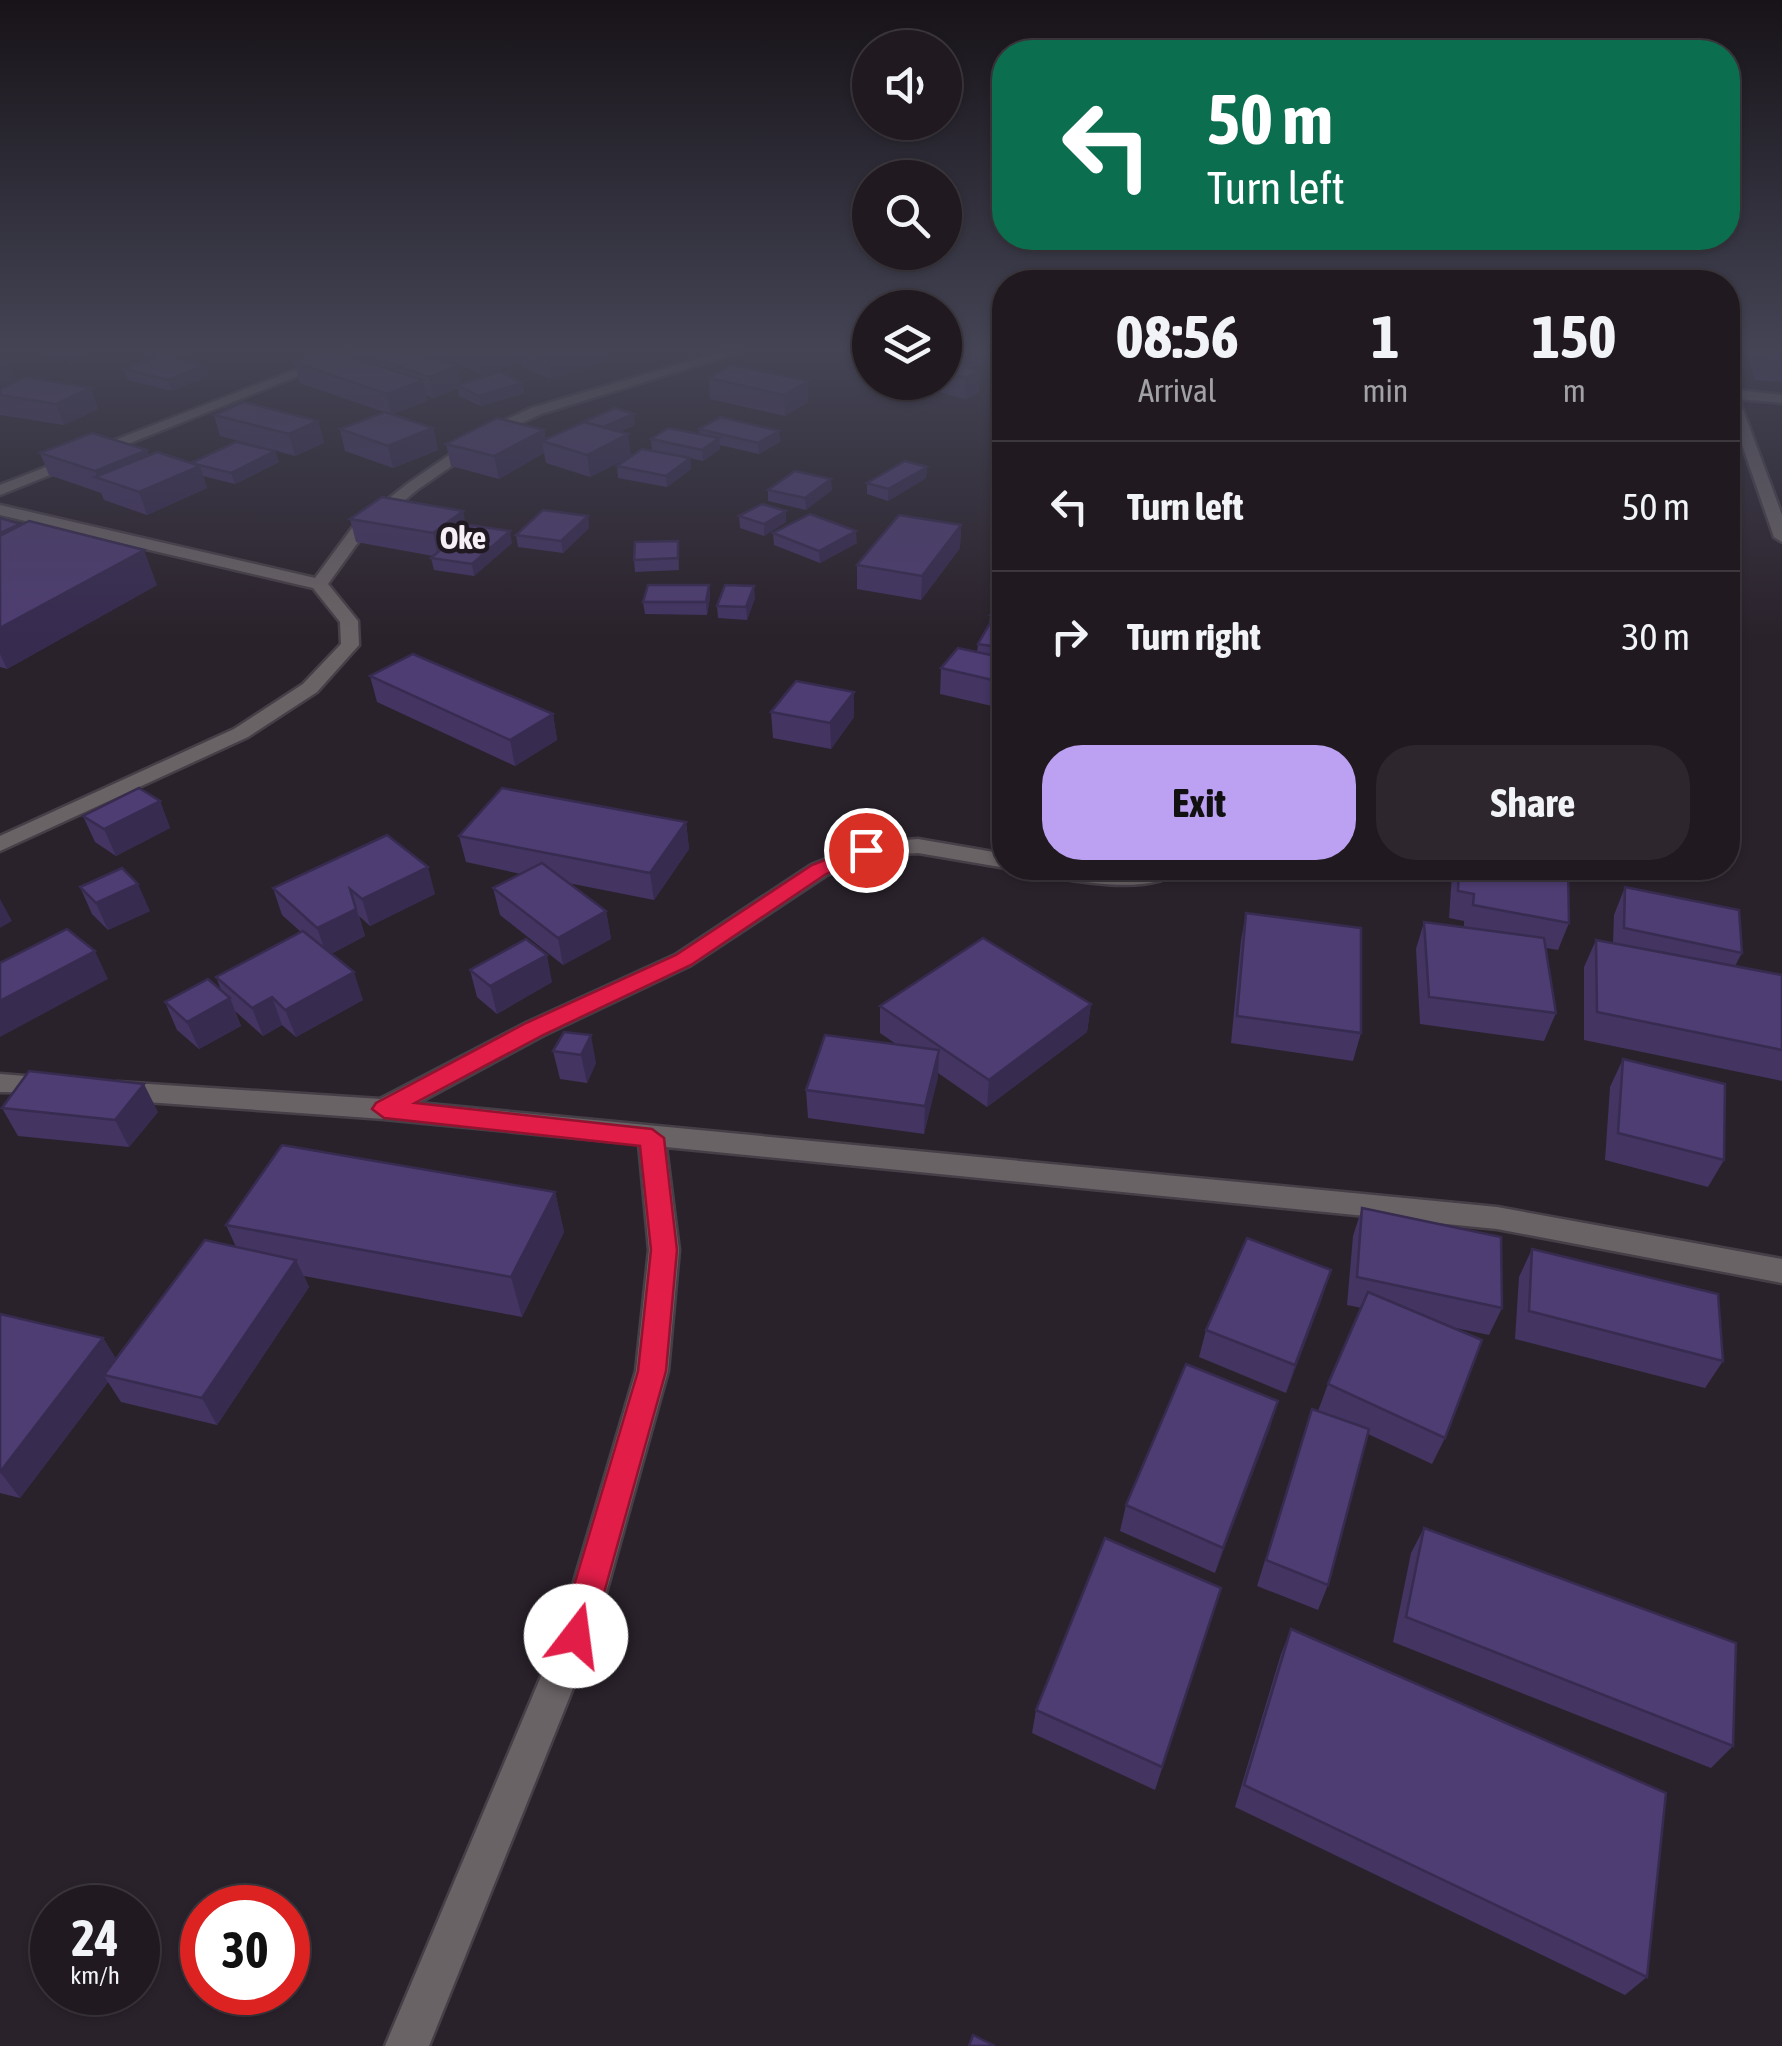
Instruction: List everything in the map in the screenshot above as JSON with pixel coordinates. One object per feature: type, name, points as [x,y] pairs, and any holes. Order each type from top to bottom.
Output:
[{"type":"street","points":[[0,490],[114,445]]},
{"type":"street","points":[[319,584],[358,531],[412,486],[472,445]]},
{"type":"street","points":[[1750,445],[1782,537]]},
{"type":"street","points":[[0,510],[319,584],[349,621],[350,646],[310,688],[222,742],[0,844]]},
{"type":"street","points":[[384,1109],[534,1029],[683,960],[819,870],[866,850],[918,846],[992,859]]},
{"type":"street","points":[[0,1082],[384,1109],[1497,1218],[1782,1271]]},
{"type":"street","points":[[407,2046],[576,1636],[652,1371],[664,1250],[652,1138]]},
{"type":"building","points":[[60,445],[132,445],[147,450],[95,471],[40,453]]},
{"type":"building","points":[[229,445],[275,451],[231,473],[191,463]]},
{"type":"building","points":[[452,445],[514,445],[494,456]]},
{"type":"building","points":[[556,445],[606,445],[587,455]]},
{"type":"building","points":[[642,449],[690,458],[666,476],[617,466]]},
{"type":"building","points":[[157,452],[200,466],[139,492],[95,477]]},
{"type":"building","points":[[905,461],[927,467],[888,489],[867,483]]},
{"type":"building","points":[[795,471],[831,479],[805,498],[768,490]]},
{"type":"building","points":[[382,497],[463,511],[433,533],[350,519]]},
{"type":"building","points":[[762,504],[786,511],[764,524],[739,516]]},
{"type":"building","points":[[543,510],[588,516],[561,541],[516,535]]},
{"type":"building","points":[[810,514],[856,531],[819,551],[773,533]]},
{"type":"building","points":[[899,515],[961,525],[922,576],[857,565]]},
{"type":"building","points":[[0,518],[20,524],[0,533]]},
{"type":"building","points":[[29,521],[144,550],[0,628],[0,536]]},
{"type":"building","points":[[470,525],[510,531],[472,564],[431,558]]},
{"type":"building","points":[[678,541],[678,558],[634,560],[635,542]]},
{"type":"building","points":[[648,585],[709,585],[706,602],[643,602]]},
{"type":"building","points":[[725,585],[754,586],[746,607],[717,606]]},
{"type":"building","points":[[990,623],[992,623],[992,646],[978,644]]},
{"type":"building","points":[[958,648],[992,655],[992,680],[941,668]]},
{"type":"building","points":[[413,654],[553,714],[510,740],[370,676]]},
{"type":"building","points":[[796,681],[854,692],[830,723],[771,712]]},
{"type":"building","points":[[139,788],[160,801],[104,829],[83,816]]},
{"type":"building","points":[[502,788],[686,822],[650,873],[459,836]]},
{"type":"building","points":[[387,835],[428,867],[362,899],[350,889],[356,909],[317,928],[273,888]]},
{"type":"building","points":[[542,863],[606,911],[558,938],[493,888]]},
{"type":"building","points":[[122,868],[138,884],[96,903],[80,887]]},
{"type":"building","points":[[1458,880],[1568,880],[1569,923],[1473,905],[1474,894],[1458,891]]},
{"type":"building","points":[[1625,887],[1739,910],[1742,953],[1624,928]]},
{"type":"building","points":[[1246,913],[1361,928],[1361,1033],[1237,1016]]},
{"type":"building","points":[[1424,922],[1544,938],[1556,1013],[1429,997]]},
{"type":"building","points":[[67,929],[95,951],[0,1001],[0,963]]},
{"type":"building","points":[[303,931],[354,972],[285,1010],[272,997],[252,1008],[216,977]]},
{"type":"building","points":[[983,938],[1091,1004],[989,1080],[880,1006]]},
{"type":"building","points":[[526,939],[547,955],[490,986],[470,970]]},
{"type":"building","points":[[1596,940],[1782,975],[1782,1050],[1597,1012]]},
{"type":"building","points":[[208,979],[230,998],[187,1022],[165,1002]]},
{"type":"building","points":[[564,1032],[591,1035],[581,1055],[553,1051]]},
{"type":"building","points":[[825,1035],[939,1050],[925,1106],[806,1090]]},
{"type":"building","points":[[1623,1059],[1725,1084],[1724,1160],[1618,1133]]},
{"type":"building","points":[[29,1071],[144,1084],[115,1120],[2,1108]]},
{"type":"building","points":[[282,1145],[555,1192],[511,1277],[226,1225]]},
{"type":"building","points":[[1362,1208],[1501,1237],[1502,1308],[1357,1277]]},
{"type":"building","points":[[1247,1238],[1331,1270],[1295,1365],[1206,1330]]},
{"type":"building","points":[[205,1240],[296,1260],[202,1398],[104,1375]]},
{"type":"building","points":[[1532,1249],[1718,1294],[1723,1361],[1529,1311]]},
{"type":"building","points":[[1368,1292],[1482,1340],[1445,1438],[1328,1384]]},
{"type":"building","points":[[0,1314],[103,1338],[0,1472]]},
{"type":"building","points":[[1186,1364],[1278,1401],[1223,1548],[1126,1505]]},
{"type":"building","points":[[1312,1409],[1369,1429],[1328,1585],[1266,1560]]},
{"type":"building","points":[[1424,1528],[1736,1643],[1733,1746],[1406,1617]]},
{"type":"building","points":[[1105,1538],[1221,1588],[1162,1767],[1036,1710]]},
{"type":"building","points":[[1291,1629],[1666,1793],[1647,1977],[1244,1785]]},
{"type":"building","points":[[973,2035],[995,2046],[969,2046]]},
{"type":"district","name":"Oke","points":[[463,537]]},
{"type":"route","points":[[576,1636],[652,1371],[664,1250],[652,1138],[384,1109],[534,1029],[683,960],[819,870],[866,850]]}]
